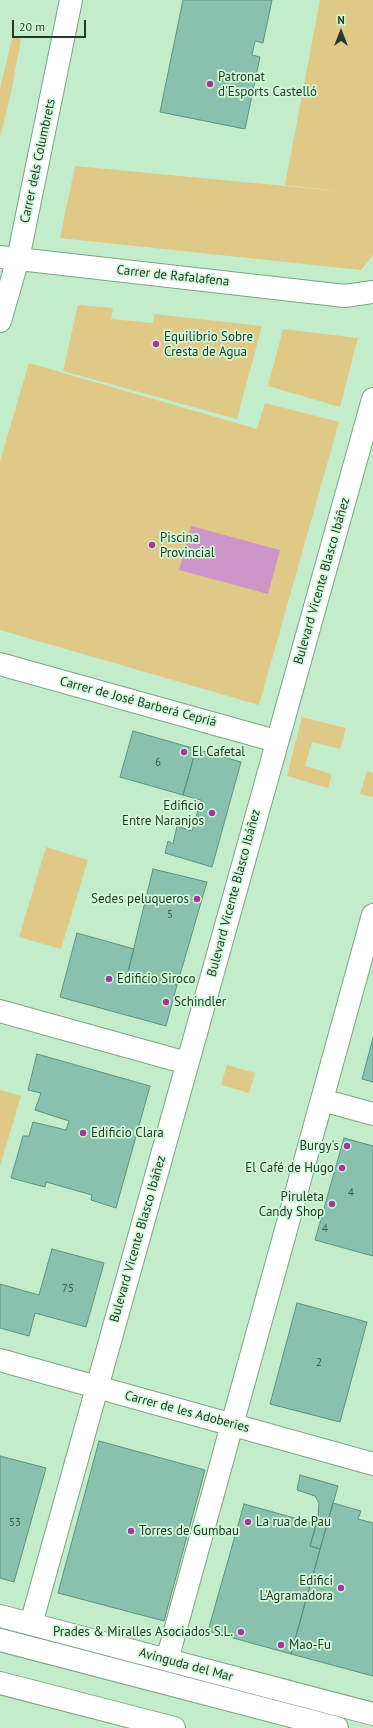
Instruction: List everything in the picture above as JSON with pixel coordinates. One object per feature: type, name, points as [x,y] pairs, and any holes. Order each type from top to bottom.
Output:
[{"type":"street","name":"Carrer dels Columbrets","points":[[0,321],[9,258],[71,0]]},
{"type":"street","name":"Carrer de Rafalafena","points":[[9,258],[345,296],[373,292]]},
{"type":"street","name":"Carrer de Rafalafena","points":[[345,296],[373,307]]},
{"type":"street","name":"Bulevard Vicente Blasco Ibáñez","points":[[31,1624],[276,741],[373,399]]},
{"type":"street","name":"Carrer de José Barberá Cepriá","points":[[0,664],[276,741]]},
{"type":"street","points":[[167,1660],[373,915]]},
{"type":"street","points":[[0,1011],[187,1062]]},
{"type":"street","points":[[322,1100],[373,1114]]},
{"type":"street","name":"Carrer de les Adoberies","points":[[0,1360],[373,1464]]},
{"type":"street","name":"Avinguda del Mar","points":[[0,1616],[373,1714]]},
{"type":"street","points":[[0,1640],[337,1728]]},
{"type":"street","points":[[0,1655],[279,1728]]},
{"type":"street","points":[[0,1683],[174,1728]]},
{"type":"shaded area","points":[[320,0],[373,0],[373,255],[361,270],[60,238],[75,166],[349,192],[285,185]]},
{"type":"shaded area","points":[[12,37],[21,39],[10,98],[0,138],[0,89]]},
{"type":"shaded area","points":[[78,305],[113,308],[111,319],[153,323],[154,314],[262,326],[237,419],[63,371]]},
{"type":"shaded area","points":[[283,329],[358,338],[340,407],[268,386]]},
{"type":"shaded area","name":"Piscina Provincial","points":[[29,363],[257,429],[265,403],[339,422],[259,705],[0,630],[0,461]]},
{"type":"shaded area","points":[[191,526],[280,550],[268,594],[179,570]]},
{"type":"shaded area","points":[[302,717],[346,728],[340,749],[312,742],[305,766],[332,774],[328,788],[287,776]]},
{"type":"shaded area","points":[[367,771],[373,773],[373,797],[360,794]]},
{"type":"shaded area","points":[[46,847],[88,860],[61,949],[19,937]]},
{"type":"shaded area","points":[[227,1065],[255,1073],[249,1093],[221,1085]]},
{"type":"shaded area","points":[[0,1090],[21,1096],[0,1166]]},
{"type":"building","name":"Patronat d'Esports Castelló","points":[[183,0],[272,0],[263,43],[255,41],[252,55],[260,57],[245,129],[160,112]]},
{"type":"building","name":"Edificio Entre Naranjos","points":[[133,731],[196,749],[183,795],[120,777]]},
{"type":"building","name":"Edificio Entre Naranjos","points":[[196,749],[241,762],[212,867],[165,853],[168,841],[173,844],[177,826],[192,831],[201,800],[183,795]]},
{"type":"building","name":"Edificio Siroco","points":[[153,869],[207,882],[177,985],[128,972]]},
{"type":"building","name":"Edificio Siroco","points":[[77,933],[134,949],[128,972],[177,985],[166,1026],[60,997]]},
{"type":"building","points":[[373,1038],[373,1082],[362,1079]]},
{"type":"building","name":"Edificio Clara","points":[[37,1054],[150,1086],[116,1208],[91,1200],[92,1195],[46,1182],[45,1187],[11,1178],[23,1136],[29,1136],[33,1122],[66,1130],[69,1121],[35,1110],[41,1093],[28,1090]]},
{"type":"building","points":[[344,1138],[373,1146],[373,1256],[315,1240]]},
{"type":"building","points":[[52,1249],[104,1263],[86,1327],[35,1313],[29,1336],[0,1328],[0,1284],[39,1295]]},
{"type":"building","points":[[297,1303],[367,1322],[340,1422],[270,1404]]},
{"type":"building","name":"Torres de Gumbau","points":[[99,1441],[205,1470],[164,1621],[58,1593]]},
{"type":"building","points":[[0,1456],[46,1468],[14,1582],[0,1578]]},
{"type":"building","points":[[300,1475],[338,1486],[320,1549],[310,1546],[318,1519],[319,1503],[315,1496],[297,1490]]},
{"type":"building","name":"Edifici L'Agramadora","points":[[333,1503],[361,1511],[358,1519],[373,1523],[373,1676],[291,1654]]},
{"type":"building","points":[[244,1504],[316,1524],[310,1546],[320,1549],[291,1654],[208,1631]]},
{"type":"place","name":"Patronat d'Esports Castelló","points":[[210,84]]},
{"type":"place","name":"Equilibrio Sobre Cresta de Agua","points":[[156,344]]},
{"type":"place","name":"Piscina Provincial","points":[[152,545]]},
{"type":"place","name":"El Cafetal","points":[[184,752]]},
{"type":"place","name":"Edificio Entre Naranjos","points":[[212,813]]},
{"type":"place","name":"Sedes peluqueros","points":[[197,899]]},
{"type":"place","name":"Edificio Siroco","points":[[109,979]]},
{"type":"place","name":"Schindler","points":[[166,1002]]},
{"type":"place","name":"Edificio Clara","points":[[83,1133]]},
{"type":"place","name":"Burgy's","points":[[347,1146]]},
{"type":"place","name":"El Café de Hugo","points":[[342,1168]]},
{"type":"place","name":"Piruleta Candy Shop","points":[[332,1204]]},
{"type":"place","name":"La rua de Pau","points":[[248,1522]]},
{"type":"place","name":"Torres de Gumbau","points":[[131,1531]]},
{"type":"place","name":"Edifici L'Agramadora","points":[[341,1588]]},
{"type":"place","name":"Prades & Miralles Asociados S.L.","points":[[241,1632]]},
{"type":"place","name":"Mao-Fu","points":[[281,1645]]}]
